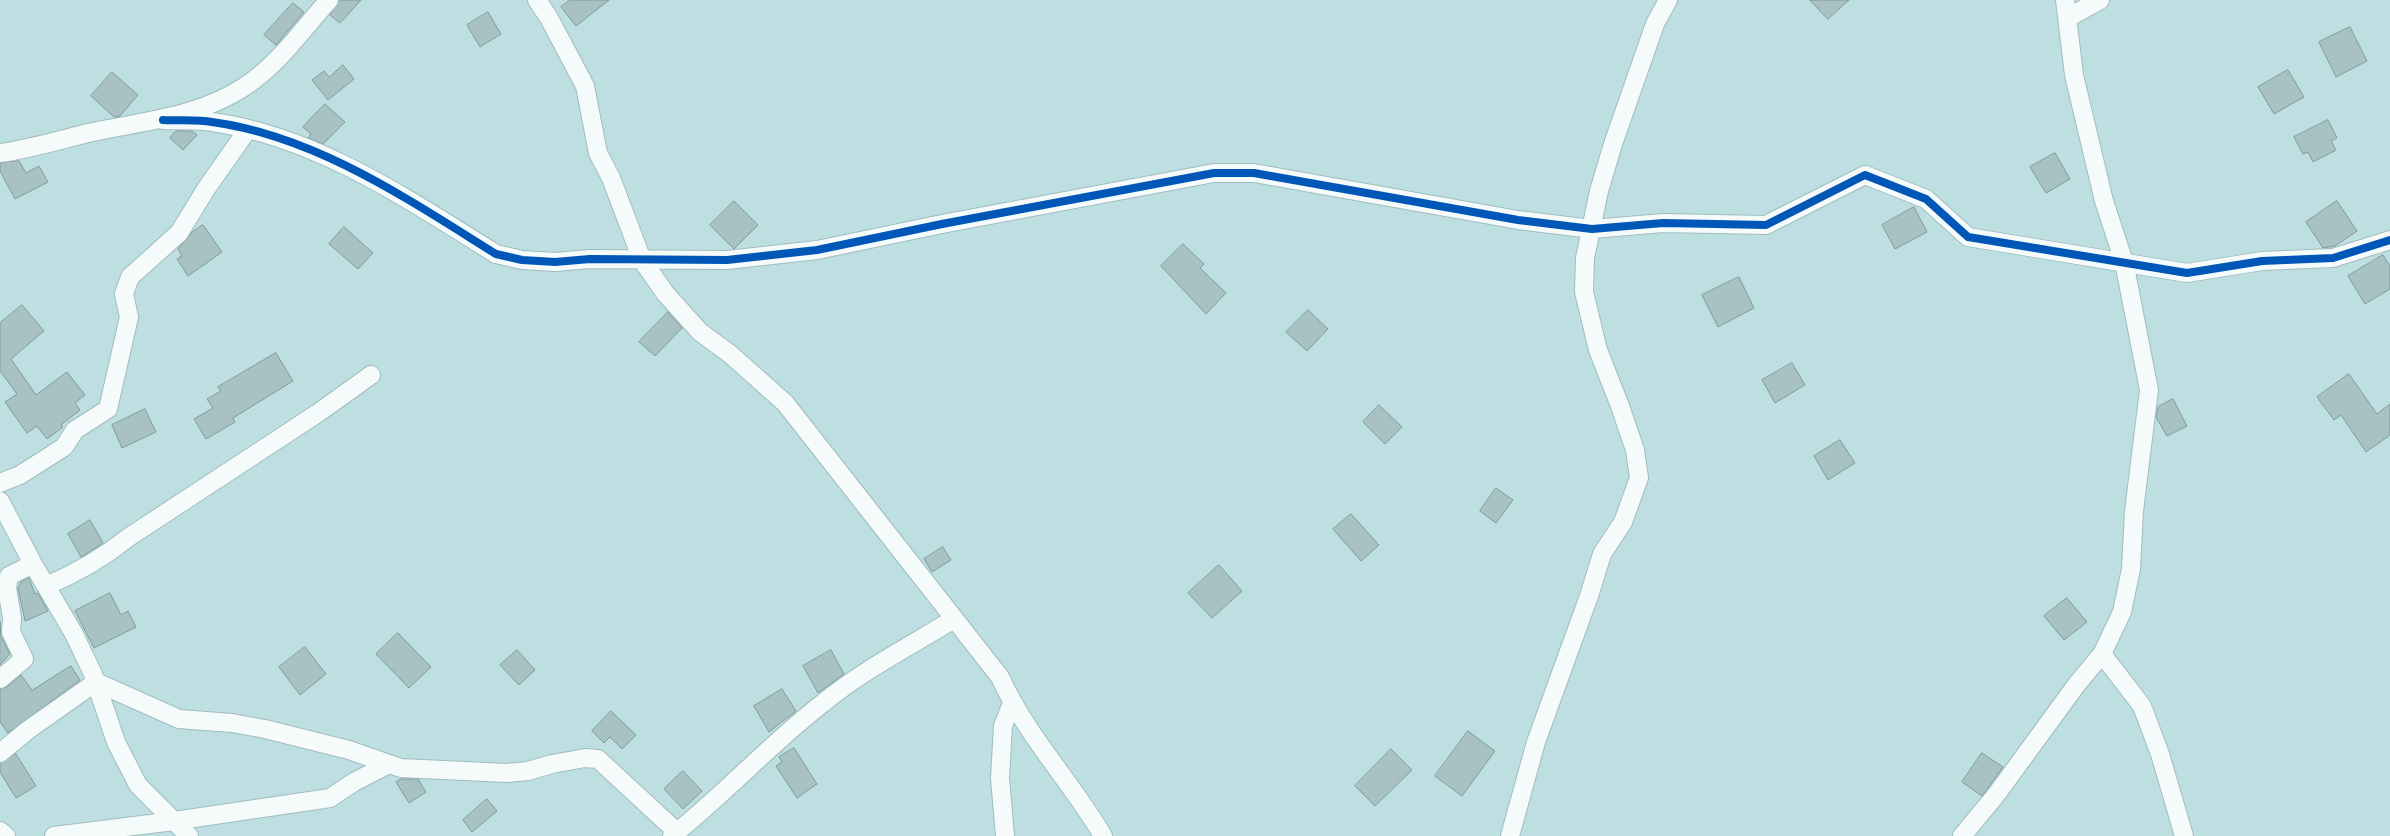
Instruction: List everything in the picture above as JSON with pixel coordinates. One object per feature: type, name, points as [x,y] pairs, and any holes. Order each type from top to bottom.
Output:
[{"type":"street","points":[[537,0],[549,18],[585,86],[598,153],[611,178],[642,260],[664,293],[700,332],[730,354],[784,403],[1000,677],[1012,703],[1044,754],[1074,792],[1103,836]]},
{"type":"street","points":[[1510,836],[1536,742],[1589,596],[1602,554],[1623,522],[1639,478],[1635,450],[1598,350],[1584,292],[1585,258],[1598,191],[1613,144],[1655,24],[1668,0]]},
{"type":"street","points":[[1962,836],[1996,795],[2077,684],[2102,654],[2122,612],[2131,569],[2134,511],[2149,390],[2124,262],[2104,201],[2074,75],[2067,8],[2100,0]]},
{"type":"street","points":[[0,153],[126,125],[163,120],[198,110],[224,99],[267,70],[322,3]]},
{"type":"street","points":[[163,120],[211,122],[248,129],[342,164],[438,218],[496,254],[522,260],[555,262],[590,258],[727,260],[817,250],[942,224],[1214,173],[1254,172],[1518,220],[1592,229],[1662,223],[1766,225],[1865,175],[1926,199],[1968,236],[2187,273],[2262,261],[2333,258],[2390,240]]},
{"type":"street","points":[[0,483],[20,475],[64,447],[75,430],[108,409],[129,316],[124,294],[130,278],[180,234],[206,190],[248,129]]},
{"type":"street","points":[[46,586],[79,572],[106,556],[129,536],[294,429],[371,375]]},
{"type":"street","points":[[0,501],[33,564],[74,634],[96,682],[116,742],[138,784],[190,836]]},
{"type":"street","points":[[0,679],[24,659],[11,632],[12,618],[7,588],[9,576],[33,564]]},
{"type":"street","points":[[96,682],[179,719],[232,723],[265,729],[350,750],[401,768],[507,773],[528,771],[585,758],[598,759],[674,834],[823,702],[897,652],[954,619]]},
{"type":"street","points":[[2102,654],[2142,706],[2160,754],[2184,836]]},
{"type":"street","points":[[0,753],[28,730],[96,682]]},
{"type":"street","points":[[1005,836],[1000,778],[1003,726],[1012,703]]},
{"type":"street","points":[[54,836],[174,822],[330,798],[354,782],[389,764]]},
{"type":"street","points":[[0,830],[6,836]]},
{"type":"building","points":[[340,0],[361,0],[340,23],[330,15]]},
{"type":"building","points":[[570,0],[609,0],[576,26],[561,7]]},
{"type":"building","points":[[1810,0],[1849,0],[1828,19]]},
{"type":"building","points":[[293,3],[304,12],[276,45],[264,35]]},
{"type":"building","points":[[488,12],[501,34],[480,47],[467,25]]},
{"type":"building","points":[[2350,27],[2367,61],[2336,77],[2319,42]]},
{"type":"building","points":[[343,65],[354,79],[328,100],[312,80],[324,71],[329,77]]},
{"type":"building","points":[[2288,70],[2304,97],[2274,114],[2258,87]]},
{"type":"building","points":[[112,72],[138,95],[120,116],[114,117],[91,96]]},
{"type":"building","points":[[325,104],[345,122],[323,144],[308,138],[311,134],[303,127]]},
{"type":"building","points":[[2328,120],[2337,138],[2331,141],[2336,150],[2313,162],[2308,152],[2303,154],[2294,137]]},
{"type":"building","points":[[176,131],[192,131],[197,135],[183,150],[170,138]]},
{"type":"building","points":[[2055,153],[2070,179],[2046,193],[2030,167]]},
{"type":"building","points":[[19,161],[26,173],[39,166],[48,182],[15,199],[0,171],[0,163]]},
{"type":"building","points":[[734,201],[758,225],[734,249],[710,225]]},
{"type":"building","points":[[2337,201],[2357,231],[2335,246],[2323,248],[2306,222]]},
{"type":"building","points":[[1914,207],[1927,232],[1895,249],[1882,225]]},
{"type":"building","points":[[203,225],[222,252],[188,276],[177,259],[182,256],[178,249],[192,232]]},
{"type":"building","points":[[344,227],[373,253],[358,269],[329,244]]},
{"type":"building","points":[[1183,244],[1204,264],[1200,268],[1226,293],[1206,314],[1161,266]]},
{"type":"building","points":[[2383,255],[2390,266],[2390,289],[2365,304],[2348,276]]},
{"type":"building","points":[[1739,277],[1754,308],[1718,327],[1702,295]]},
{"type":"building","points":[[22,305],[44,331],[11,359],[36,395],[67,372],[85,395],[75,403],[80,410],[61,425],[63,427],[47,439],[37,426],[27,433],[5,402],[17,394],[0,371],[0,323]]},
{"type":"building","points":[[1308,310],[1328,329],[1307,351],[1286,332]]},
{"type":"building","points":[[668,312],[682,328],[655,356],[639,342]]},
{"type":"building","points":[[276,353],[293,381],[233,418],[235,422],[206,439],[194,419],[213,408],[207,399],[221,391],[218,387]]},
{"type":"building","points":[[1792,363],[1805,385],[1775,403],[1762,380]]},
{"type":"building","points":[[2349,374],[2377,414],[2390,404],[2390,435],[2366,452],[2341,415],[2334,420],[2317,397]]},
{"type":"building","points":[[2173,399],[2187,426],[2167,436],[2156,417],[2158,407]]},
{"type":"building","points":[[1379,405],[1402,427],[1385,444],[1363,422]]},
{"type":"building","points":[[145,409],[156,432],[122,448],[112,425]]},
{"type":"building","points":[[1840,440],[1855,463],[1828,480],[1814,456]]},
{"type":"building","points":[[1496,488],[1513,500],[1496,523],[1480,511]]},
{"type":"building","points":[[1351,514],[1379,545],[1361,561],[1333,529]]},
{"type":"building","points":[[90,520],[103,543],[81,557],[68,534]]},
{"type":"building","points":[[943,547],[951,560],[932,572],[924,559]]},
{"type":"building","points":[[1219,565],[1242,591],[1212,618],[1188,593]]},
{"type":"building","points":[[29,578],[35,594],[38,593],[48,611],[25,621],[18,588],[21,582]]},
{"type":"building","points":[[110,593],[121,615],[128,611],[136,627],[94,648],[75,611]]},
{"type":"building","points":[[2067,598],[2087,622],[2064,640],[2044,616]]},
{"type":"building","points":[[0,622],[1,636],[10,654],[0,665]]},
{"type":"building","points":[[398,633],[431,667],[409,688],[376,654]]},
{"type":"building","points":[[305,647],[326,674],[300,695],[279,667]]},
{"type":"building","points":[[517,650],[535,670],[519,685],[500,665]]},
{"type":"building","points":[[831,650],[844,674],[818,693],[803,666]]},
{"type":"building","points":[[71,666],[80,680],[8,733],[0,722],[0,689],[7,687],[21,675],[32,690]]},
{"type":"building","points":[[782,689],[796,711],[769,732],[754,706]]},
{"type":"building","points":[[611,711],[636,735],[622,749],[610,737],[604,743],[592,731]]},
{"type":"building","points":[[1468,731],[1495,751],[1462,796],[1435,776]]},
{"type":"building","points":[[794,748],[817,784],[797,798],[776,766],[782,762],[779,757]]},
{"type":"building","points":[[1391,749],[1412,770],[1375,806],[1355,786]]},
{"type":"building","points":[[1982,753],[2003,767],[1982,796],[1962,782]]},
{"type":"building","points":[[16,754],[36,786],[16,798],[0,772],[0,763]]},
{"type":"building","points":[[683,771],[702,791],[683,809],[664,789]]},
{"type":"building","points":[[401,779],[418,779],[426,792],[409,803],[396,782]]},
{"type":"building","points":[[487,799],[497,811],[472,832],[463,820]]},
{"type":"cycle path","points":[[163,120],[212,122],[250,129],[288,141],[325,156],[395,192],[496,254],[522,260],[555,262],[590,259],[727,260],[817,250],[942,224],[1214,173],[1254,173],[1518,220],[1592,229],[1663,223],[1766,225],[1865,175],[1926,199],[1968,237],[2187,273],[2262,261],[2333,258],[2390,240]]}]
